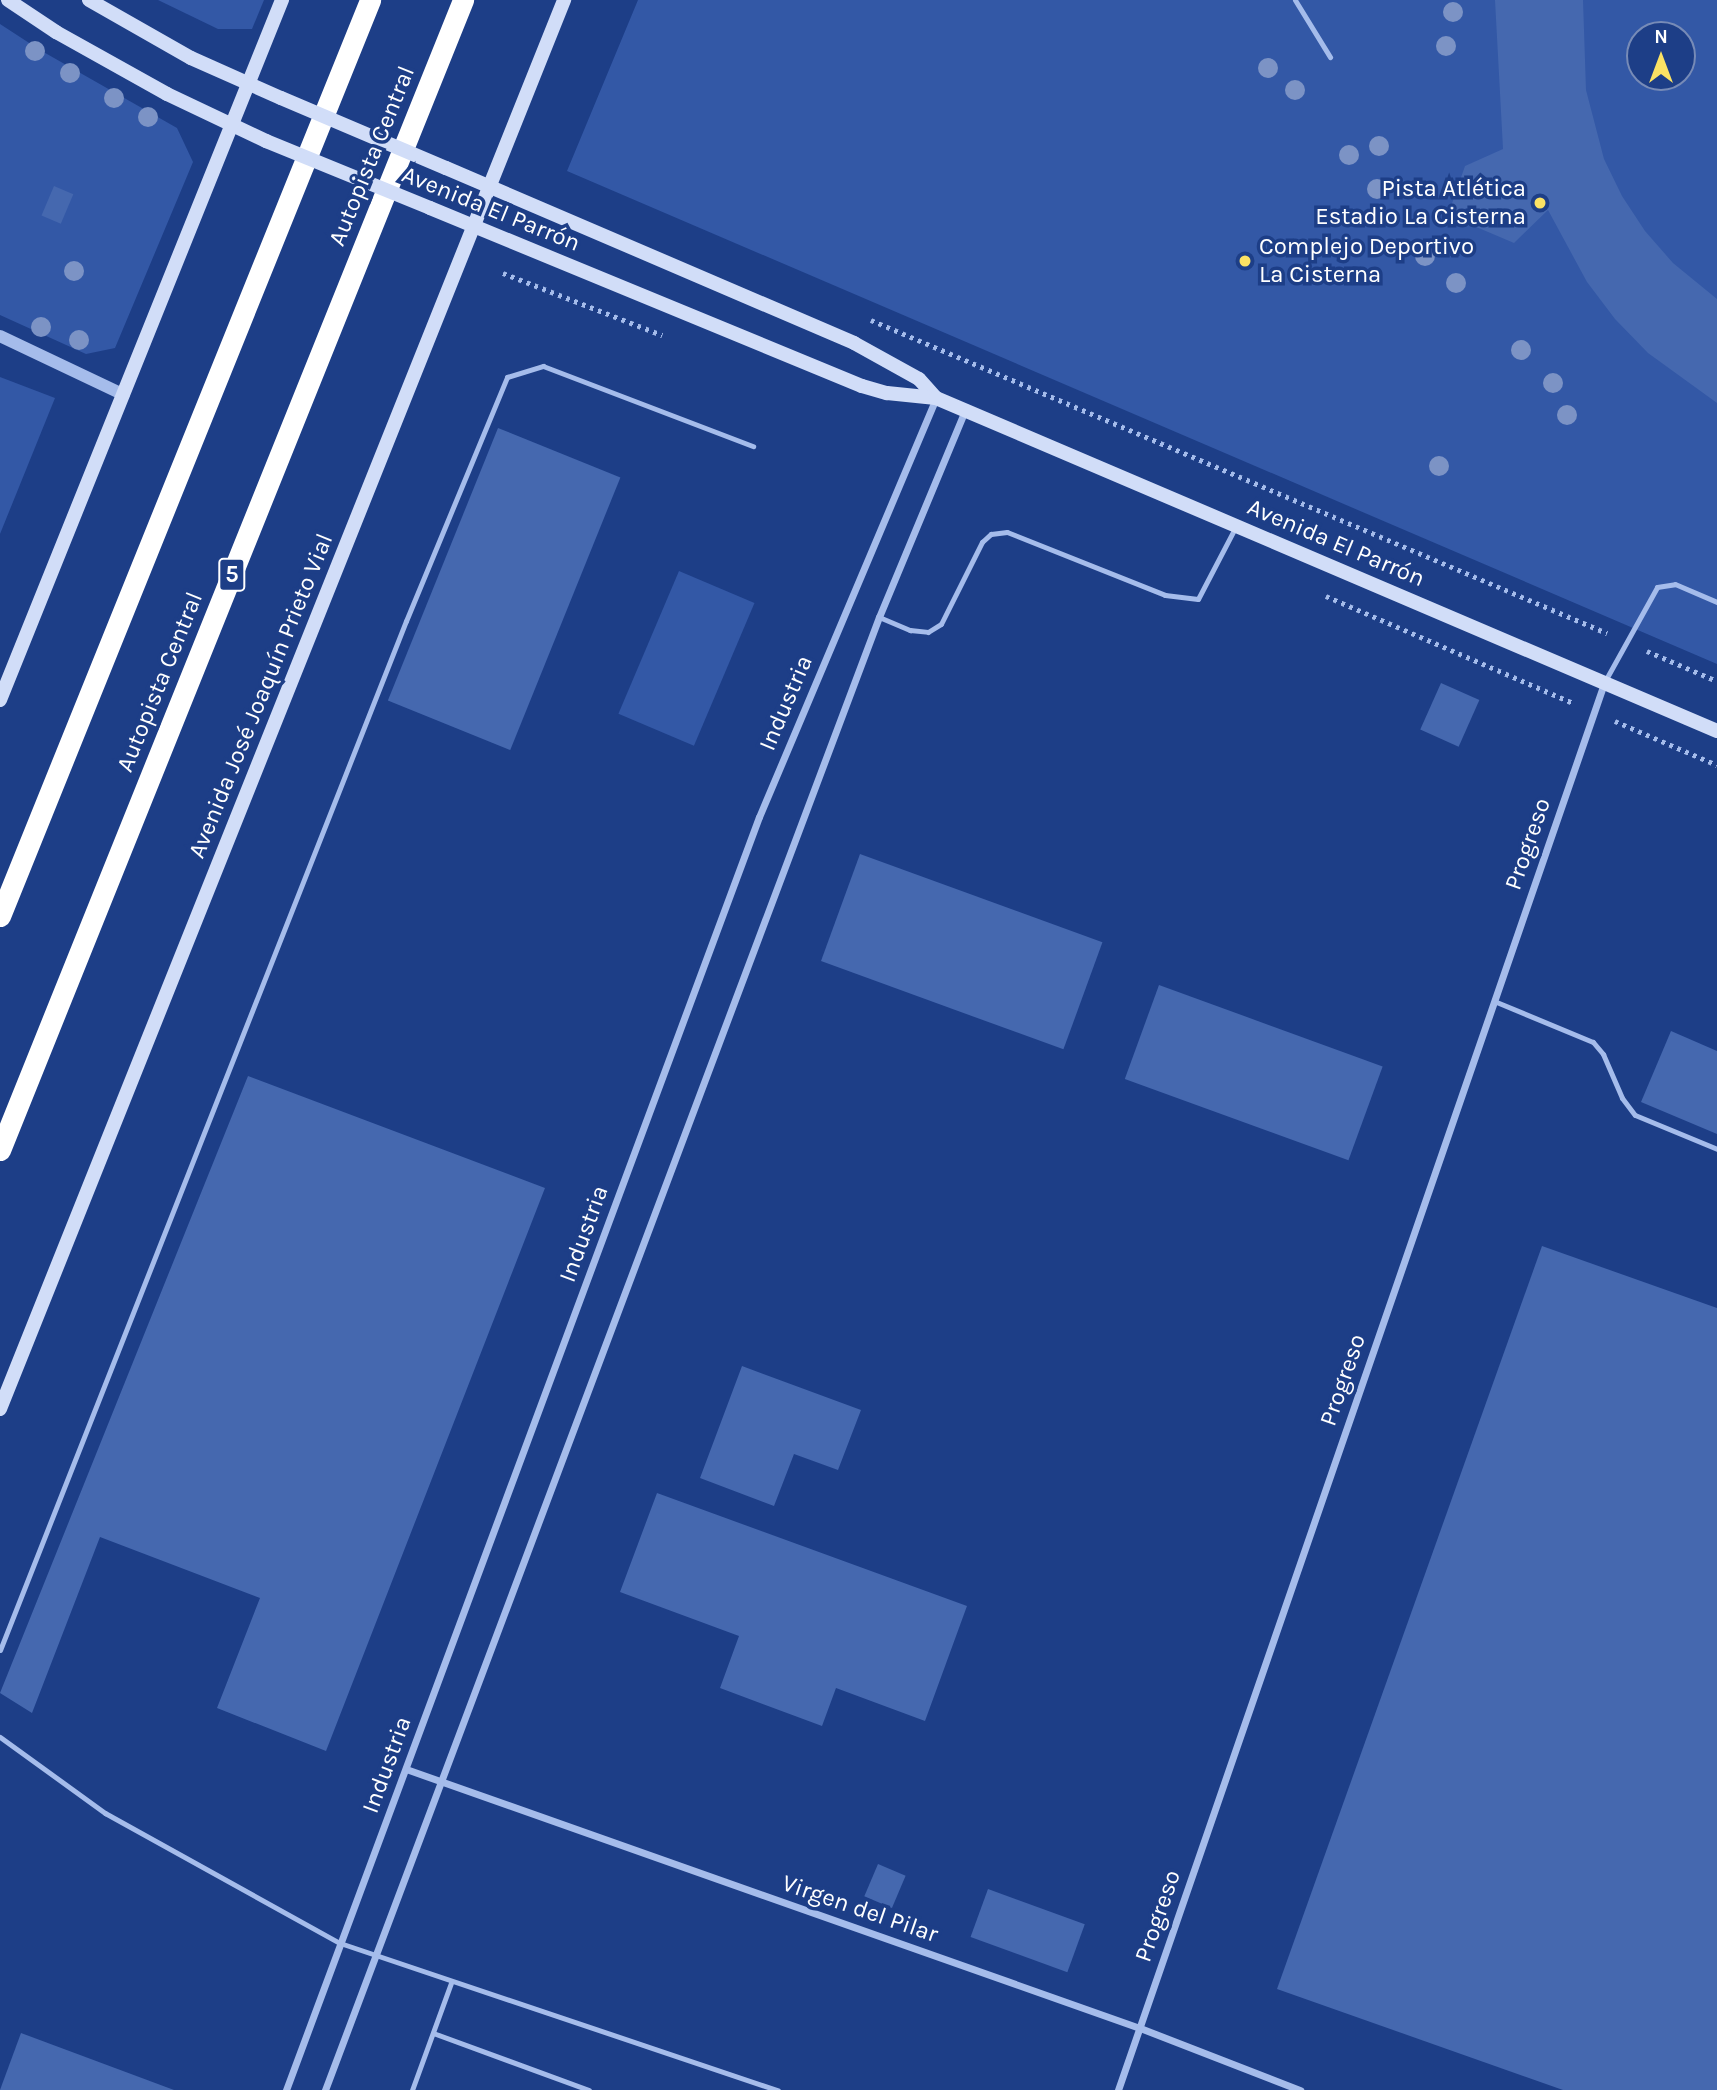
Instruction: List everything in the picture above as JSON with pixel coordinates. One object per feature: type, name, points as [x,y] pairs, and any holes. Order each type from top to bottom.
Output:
[{"type":"highway","points":[[0,916],[370,0]]},
{"type":"highway","name":"Autopista Central","points":[[0,1150],[463,0]]},
{"type":"main road","name":"Avenida El Parrón","points":[[8,0],[103,60],[231,127],[862,386],[887,393],[936,398],[1717,731]]},
{"type":"main road","name":"Avenida El Parrón","points":[[89,0],[191,58],[248,84],[854,343],[919,379],[936,398]]},
{"type":"main road","points":[[0,699],[282,0]]},
{"type":"main road","name":"Avenida José Joaquín Prieto Vial","points":[[0,1409],[564,0]]},
{"type":"street","points":[[0,336],[124,395]]},
{"type":"street","name":"Industria","points":[[286,2090],[759,817],[936,398]]},
{"type":"street","points":[[325,2090],[879,617],[965,410]]},
{"type":"street","name":"Progreso","points":[[1118,2090],[1604,682]]},
{"type":"street","name":"Virgen del Pilar","points":[[406,1769],[1140,2028],[1300,2090]]},
{"type":"lane","points":[[1295,0],[1329,57]]},
{"type":"lane","points":[[0,1650],[406,621],[507,377],[543,366],[754,446]]},
{"type":"lane","points":[[879,617],[919,631],[928,632],[941,624],[982,542],[990,534],[1007,532],[1166,596],[1198,598],[1236,526]]},
{"type":"lane","points":[[1604,682],[1657,587],[1675,584],[1717,602]]},
{"type":"lane","points":[[1494,1001],[1593,1042],[1603,1054],[1622,1098],[1635,1115],[1717,1149]]},
{"type":"lane","points":[[0,1737],[12,1742],[105,1813],[341,1943],[451,1983],[778,2090]]},
{"type":"lane","points":[[412,2090],[451,1983]]},
{"type":"lane","points":[[433,2033],[589,2090]]},
{"type":"path","points":[[503,273],[672,339]]},
{"type":"path","points":[[859,314],[1717,681]]},
{"type":"path","points":[[1325,596],[1717,765]]},
{"type":"shaded area","points":[[158,0],[264,0],[252,29],[218,29]]},
{"type":"shaded area","name":"Complejo Deportivo La Cisterna","points":[[638,0],[1717,0],[1717,664],[567,171]]},
{"type":"shaded area","points":[[0,24],[40,50],[177,128],[193,162],[115,348],[86,354],[0,315]]},
{"type":"shaded area","points":[[0,377],[55,398],[0,534]]},
{"type":"shaded area","points":[[679,571],[754,603],[694,746],[618,714]]},
{"type":"building","name":"Pista Atlética Estadio La Cisterna","points":[[1495,0],[1583,0],[1586,90],[1604,159],[1622,196],[1645,231],[1673,263],[1717,299],[1717,403],[1648,353],[1615,319],[1587,282],[1548,210],[1514,243],[1448,215],[1465,166],[1503,149]]},
{"type":"building","points":[[54,186],[73,194],[61,224],[41,215]]},
{"type":"building","points":[[498,428],[620,477],[510,750],[388,701]]},
{"type":"building","points":[[1441,683],[1479,700],[1459,747],[1420,730]]},
{"type":"building","points":[[860,854],[1102,942],[1063,1049],[821,961]]},
{"type":"building","points":[[1159,985],[1383,1066],[1348,1160],[1125,1079]]},
{"type":"building","points":[[1671,1031],[1717,1051],[1717,1134],[1641,1102]]},
{"type":"building","points":[[248,1076],[545,1188],[326,1751],[217,1708],[260,1598],[100,1537],[32,1713],[0,1693]]},
{"type":"building","points":[[1542,1246],[1717,1308],[1717,2090],[1563,2090],[1277,1989]]},
{"type":"building","points":[[742,1366],[861,1410],[838,1470],[794,1454],[774,1506],[700,1478]]},
{"type":"building","points":[[657,1493],[967,1606],[925,1721],[836,1688],[822,1726],[720,1688],[739,1636],[620,1592]]},
{"type":"building","points":[[878,1864],[906,1876],[892,1908],[864,1896]]},
{"type":"building","points":[[988,1889],[1085,1924],[1067,1972],[971,1937]]},
{"type":"building","points":[[21,2033],[174,2090],[0,2090]]},
{"type":"place","name":"Pista Atlética Estadio La Cisterna","points":[[1540,203]]},
{"type":"place","name":"Complejo Deportivo La Cisterna","points":[[1245,261]]}]
